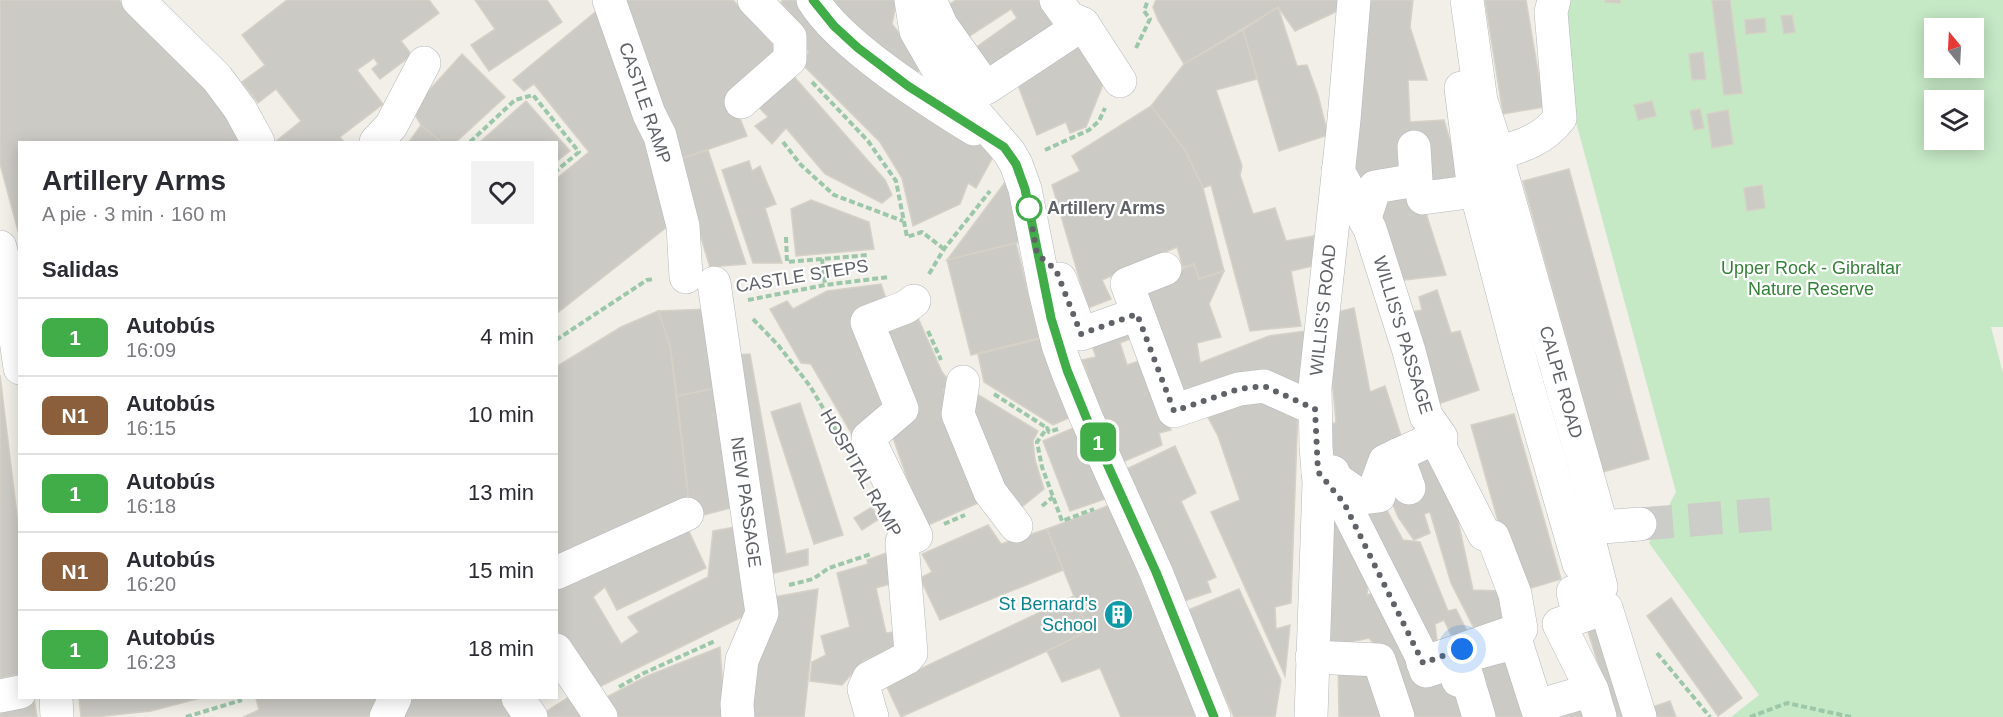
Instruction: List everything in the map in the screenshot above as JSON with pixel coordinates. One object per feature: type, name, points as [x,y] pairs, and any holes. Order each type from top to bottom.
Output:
[{"type":"street","points":[[138,0],[217,78],[240,109],[257,141]]},
{"type":"street","name":"CASTLE RAMP","points":[[609,0],[649,114],[660,136],[683,226],[712,288]]},
{"type":"street","points":[[741,102],[790,59],[790,37],[754,0]]},
{"type":"street","points":[[813,0],[834,26],[858,48],[908,86],[1010,156]]},
{"type":"street","points":[[910,0],[916,31],[939,71],[1010,156],[1025,189],[1058,345],[1086,417],[1156,572],[1214,717]]},
{"type":"street","points":[[930,0],[941,25],[986,88],[1083,24]]},
{"type":"street","points":[[1056,0],[1069,18],[1083,24],[1120,81]]},
{"type":"street","name":"WILLIS’S ROAD","points":[[1311,717],[1317,459],[1315,387],[1354,0]]},
{"type":"street","points":[[1465,0],[1455,45],[1472,175],[1584,598]]},
{"type":"street","name":"CALPE ROAD","points":[[1465,0],[1481,102],[1498,153],[1499,164],[1602,527]]},
{"type":"street","points":[[1498,153],[1539,138],[1551,131],[1560,118],[1551,12],[1554,0]]},
{"type":"street","points":[[377,141],[391,126],[424,63]]},
{"type":"street","points":[[1365,218],[1375,187],[1416,180],[1414,147]]},
{"type":"street","name":"WILLIS'S PASSAGE","points":[[1317,459],[1330,464],[1336,479],[1363,498],[1379,496],[1377,483],[1385,461],[1428,441],[1440,447],[1441,437],[1426,416],[1410,351],[1365,218],[1338,171]]},
{"type":"street","points":[[1424,198],[1476,191]]},
{"type":"street","points":[[1037,254],[1056,270],[1081,334],[1137,314]]},
{"type":"street","points":[[2,267],[18,357]]},
{"type":"street","points":[[1165,269],[1127,284],[1174,411],[1239,389],[1264,386],[1315,409]]},
{"type":"street","name":"NEW PASSAGE","points":[[712,288],[762,613],[742,660],[737,704],[738,717]]},
{"type":"street","points":[[909,539],[868,438],[902,409],[867,322],[906,307],[914,301]]},
{"type":"street","points":[[963,382],[958,414],[990,492],[1016,526]]},
{"type":"street","points":[[1423,663],[1521,629],[1515,594],[1493,537],[1484,534],[1440,447]]},
{"type":"street","points":[[1397,455],[1409,488]]},
{"type":"street","points":[[1317,459],[1344,503],[1426,671],[1453,662],[1458,680],[1468,681]]},
{"type":"street","points":[[558,572],[687,514]]},
{"type":"street","points":[[1479,717],[1461,657],[1516,642],[1538,712],[1596,703],[1559,624],[1584,598],[1601,587],[1587,532],[1602,527],[1640,524]]},
{"type":"street","name":"HOSPITAL RAMP","points":[[872,717],[864,689],[869,678],[901,662],[911,653],[909,539]]},
{"type":"street","points":[[1584,598],[1606,608],[1640,717]]},
{"type":"street","points":[[558,654],[596,709]]},
{"type":"street","points":[[1312,657],[1379,660],[1398,717]]},
{"type":"street","points":[[0,696],[18,692]]},
{"type":"street","points":[[56,699],[57,717]]},
{"type":"street","points":[[386,717],[395,699]]},
{"type":"street","points":[[519,699],[531,717]]},
{"type":"path","points":[[790,59],[868,141],[896,181],[907,237],[922,232],[944,249]]},
{"type":"path","points":[[471,141],[515,100],[533,95],[579,152],[558,169]]},
{"type":"path","points":[[783,142],[801,165],[834,195],[904,222]]},
{"type":"path","points":[[914,301],[944,249],[1002,173],[1010,156]]},
{"type":"path","points":[[786,237],[787,262],[868,255]]},
{"type":"path","points":[[822,260],[825,285]]},
{"type":"path","name":"CASTLE STEPS","points":[[712,288],[825,285],[892,276]]},
{"type":"path","points":[[558,339],[646,280]]},
{"type":"path","name":"HOSPITAL RAMP","points":[[712,288],[778,345],[810,386],[839,435]]},
{"type":"path","points":[[963,382],[973,380],[1045,429],[1037,442],[1042,467],[1062,521],[1123,497]]},
{"type":"path","points":[[759,592],[813,579],[829,568],[909,539]]},
{"type":"path","points":[[596,709],[644,673],[718,639],[753,632]]},
{"type":"path","points":[[186,717],[242,700]]},
{"type":"path","points":[[1750,717],[1787,703],[1851,717]]},
{"type":"green space","name":"Upper Rock - Gibraltar Nature Reserve","points":[[1566,0],[2003,0],[2003,327],[1991,327],[2003,373],[2003,717],[1731,717],[1759,695],[1649,543],[1676,492],[1576,122]]},
{"type":"building","points":[[0,0],[119,0],[219,92],[246,141],[18,141],[18,231],[0,164]]},
{"type":"building","points":[[287,0],[429,0],[439,13],[401,41],[412,55],[380,79],[372,69],[378,64],[374,58],[357,70],[383,104],[340,137],[343,141],[276,141],[301,121],[276,89],[258,103],[242,82],[265,65],[242,35]]},
{"type":"building","points":[[475,0],[547,0],[562,22],[489,71],[471,45],[495,29]]},
{"type":"building","points":[[622,0],[733,0],[782,54],[731,96],[747,136],[677,160]]},
{"type":"building","points":[[783,0],[804,0],[868,66],[994,155],[976,188],[968,183],[960,204],[913,226],[902,178],[880,142],[800,62],[809,52],[798,42],[805,32],[781,2]]},
{"type":"building","points":[[827,0],[897,0],[892,24],[924,66],[914,76]]},
{"type":"building","points":[[956,0],[1049,0],[1067,26],[989,81],[971,51],[1017,18],[1011,9],[962,41],[941,10]]},
{"type":"building","points":[[1156,0],[1344,0],[1342,9],[1295,31],[1278,7],[1184,64],[1158,20],[1153,7]]},
{"type":"building","points":[[1368,0],[1413,0],[1410,27],[1427,80],[1408,80],[1410,122],[1444,120],[1463,187],[1420,195],[1446,275],[1397,281],[1376,203],[1408,172],[1367,200],[1353,174]]},
{"type":"building","points":[[1485,0],[1526,0],[1544,107],[1503,114]]},
{"type":"building","points":[[1605,0],[1620,0],[1620,3],[1605,2]]},
{"type":"building","points":[[1712,0],[1730,0],[1742,93],[1724,95]]},
{"type":"building","points":[[1278,7],[1297,66],[1307,65],[1318,95],[1328,135],[1279,151],[1243,30]]},
{"type":"building","points":[[599,9],[650,133],[672,223],[558,312],[558,177],[589,152],[534,84],[524,91],[513,80]]},
{"type":"building","points":[[1792,15],[1795,32],[1784,34],[1781,16]]},
{"type":"building","points":[[1765,18],[1766,32],[1746,34],[1745,20]]},
{"type":"building","points":[[1243,30],[1257,79],[1216,90],[1242,166],[1240,175],[1253,214],[1275,208],[1286,241],[1314,236],[1313,266],[1291,271],[1301,326],[1250,331],[1211,185],[1203,188],[1185,150],[1151,106],[1184,64]]},
{"type":"building","points":[[1081,31],[1108,72],[1086,127],[1070,133],[1066,122],[1037,135],[1016,80]]},
{"type":"building","points":[[1703,52],[1706,79],[1692,80],[1689,54]]},
{"type":"building","points":[[462,54],[505,97],[457,141],[440,141],[421,125],[412,109]]},
{"type":"building","points":[[790,72],[885,180],[892,195],[882,203],[825,174],[786,128],[772,144],[755,126],[768,117],[754,102]]},
{"type":"building","points":[[526,101],[570,151],[558,160],[558,141],[481,141]]},
{"type":"building","points":[[1652,101],[1656,116],[1638,120],[1634,105]]},
{"type":"building","points":[[1151,106],[1185,150],[1203,188],[1224,271],[1199,279],[1194,264],[1183,267],[1177,247],[1102,280],[1111,299],[1088,308],[1052,185],[1080,171],[1072,156]]},
{"type":"building","points":[[1700,109],[1704,128],[1694,130],[1690,111]]},
{"type":"building","points":[[1728,110],[1733,144],[1712,148],[1707,114]]},
{"type":"building","points":[[421,125],[440,141],[410,141]]},
{"type":"building","points":[[708,150],[746,264],[710,267],[677,160]]},
{"type":"building","points":[[749,161],[752,171],[760,166],[776,204],[765,208],[782,263],[753,263],[722,170]]},
{"type":"building","points":[[1569,169],[1649,459],[1603,472],[1523,181]]},
{"type":"building","points":[[1009,177],[1024,238],[1016,243],[947,260]]},
{"type":"building","points":[[1762,185],[1765,208],[1747,211],[1744,188]]},
{"type":"building","points":[[811,200],[869,222],[874,249],[796,256],[791,209]]},
{"type":"building","points":[[1016,243],[1039,338],[971,355],[947,260]]},
{"type":"building","points":[[1194,264],[1199,279],[1224,271],[1209,304],[1221,337],[1197,343],[1200,363],[1269,336],[1305,331],[1302,390],[1178,404],[1138,288]]},
{"type":"building","points":[[881,284],[889,308],[857,319],[894,408],[854,438],[811,364],[801,363],[770,309],[787,301],[793,309],[827,291]]},
{"type":"building","points":[[1437,290],[1451,333],[1460,331],[1479,390],[1432,406],[1407,313],[1422,310],[1419,297]]},
{"type":"building","points":[[1354,308],[1370,392],[1385,386],[1403,442],[1363,491],[1332,456],[1324,429],[1336,422],[1329,346],[1333,313]]},
{"type":"building","points":[[710,309],[722,387],[677,396],[670,345],[658,311]]},
{"type":"building","points":[[914,309],[942,372],[955,388],[943,389],[987,499],[924,527],[889,426],[877,324]]},
{"type":"building","points":[[658,311],[670,345],[689,502],[558,560],[558,366],[621,327]]},
{"type":"building","points":[[1131,321],[1137,336],[1120,343],[1127,365],[1148,358],[1171,430],[1159,433],[1162,445],[1118,464],[1079,385],[1090,381],[1082,360],[1096,357],[1089,337]]},
{"type":"building","points":[[1047,337],[1073,416],[1053,425],[984,382],[978,354]]},
{"type":"building","points":[[750,354],[786,554],[808,549],[808,565],[770,574],[732,355]]},
{"type":"building","points":[[0,375],[18,524],[18,674],[0,678]]},
{"type":"building","points":[[722,387],[738,506],[704,515],[689,502],[677,396]]},
{"type":"building","points":[[967,388],[1038,431],[1033,441],[1035,460],[1044,489],[1012,515],[964,415]]},
{"type":"building","points":[[1270,394],[1298,406],[1291,603],[1275,607],[1276,629],[1290,625],[1285,676],[1211,512],[1240,500],[1218,436],[1203,408]]},
{"type":"building","points":[[800,403],[843,535],[814,544],[771,412]]},
{"type":"building","points":[[1514,414],[1561,579],[1518,592],[1471,425]]},
{"type":"building","points":[[1078,426],[1108,498],[1070,511],[1043,441]]},
{"type":"building","points":[[1175,446],[1196,493],[1181,501],[1216,577],[1207,581],[1211,592],[1181,602],[1120,472]]},
{"type":"building","points":[[1432,449],[1454,502],[1473,590],[1500,591],[1511,627],[1478,636],[1451,583],[1430,512],[1424,514],[1430,533],[1414,540],[1398,517],[1382,478]]},
{"type":"building","points":[[1351,501],[1384,505],[1403,540],[1420,542],[1448,611],[1456,609],[1468,633],[1453,639],[1444,620],[1435,624],[1438,649],[1428,653]]},
{"type":"building","name":"St Bernard's School","points":[[1110,505],[1198,717],[1121,717],[1100,668],[1062,682],[1047,651],[1088,631],[1047,529]]},
{"type":"building","points":[[1325,505],[1369,567],[1367,595],[1382,590],[1450,667],[1474,717],[1404,717],[1382,653],[1369,638],[1328,647]]},
{"type":"building","points":[[872,507],[879,519],[862,530],[854,518]]},
{"type":"building","points":[[686,525],[706,568],[617,610],[605,587],[593,597],[621,644],[639,632],[628,617],[708,577],[713,531],[741,526],[756,602],[744,616],[597,688],[558,632],[558,584]]},
{"type":"building","points":[[988,525],[1001,544],[1047,529],[1063,570],[940,620],[920,578],[932,572],[922,554]]},
{"type":"building","points":[[889,552],[890,584],[876,588],[886,633],[894,632],[900,646],[863,661],[842,685],[810,681],[812,662],[826,655],[821,636],[850,627],[837,573],[868,564],[867,560]]},
{"type":"building","points":[[818,589],[804,717],[746,717],[769,598]]},
{"type":"building","points":[[1239,589],[1281,680],[1275,717],[1234,717],[1186,611]]},
{"type":"building","name":"St Bernard's School","points":[[1074,596],[1088,631],[901,717],[886,685]]},
{"type":"building","points":[[1671,598],[1742,698],[1718,716],[1647,616]]},
{"type":"building","points":[[1604,613],[1636,717],[1615,717],[1584,619]]},
{"type":"building","points":[[720,647],[725,717],[609,717],[599,701],[647,676]]},
{"type":"building","points":[[1513,648],[1535,717],[1494,717],[1476,659]]},
{"type":"building","points":[[1338,659],[1379,662],[1381,717],[1339,717]]},
{"type":"building","points":[[575,693],[591,717],[547,717],[544,713]]},
{"type":"building","points":[[0,699],[34,699],[37,717],[0,717]]},
{"type":"building","points":[[79,699],[196,699],[151,711],[81,717]]},
{"type":"building","points":[[256,699],[391,699],[382,717],[243,717],[259,710]]},
{"type":"building","points":[[414,699],[508,699],[520,717],[402,717],[406,704]]},
{"type":"building","points":[[1670,701],[1676,717],[1646,717],[1644,710]]},
{"type":"building","points":[[1588,702],[1594,717],[1550,717]]},
{"type":"tunnel","points":[[1640,524],[1782,513]]},
{"type":"bus line","name":"1","points":[[813,0],[834,26],[858,48],[908,86],[1004,147],[1016,164],[1025,189],[1041,278],[1058,345],[1086,417],[1156,572],[1214,717]]},
{"type":"place","name":"Artillery Arms","points":[[1029,208]]},
{"type":"place","name":"St Bernard's School","points":[[1118,614]]},
{"type":"route","points":[[1029,208],[1037,254],[1056,270],[1081,334],[1137,314],[1174,411],[1239,389],[1264,386],[1315,409],[1318,472],[1344,503],[1423,663],[1462,649]]}]
